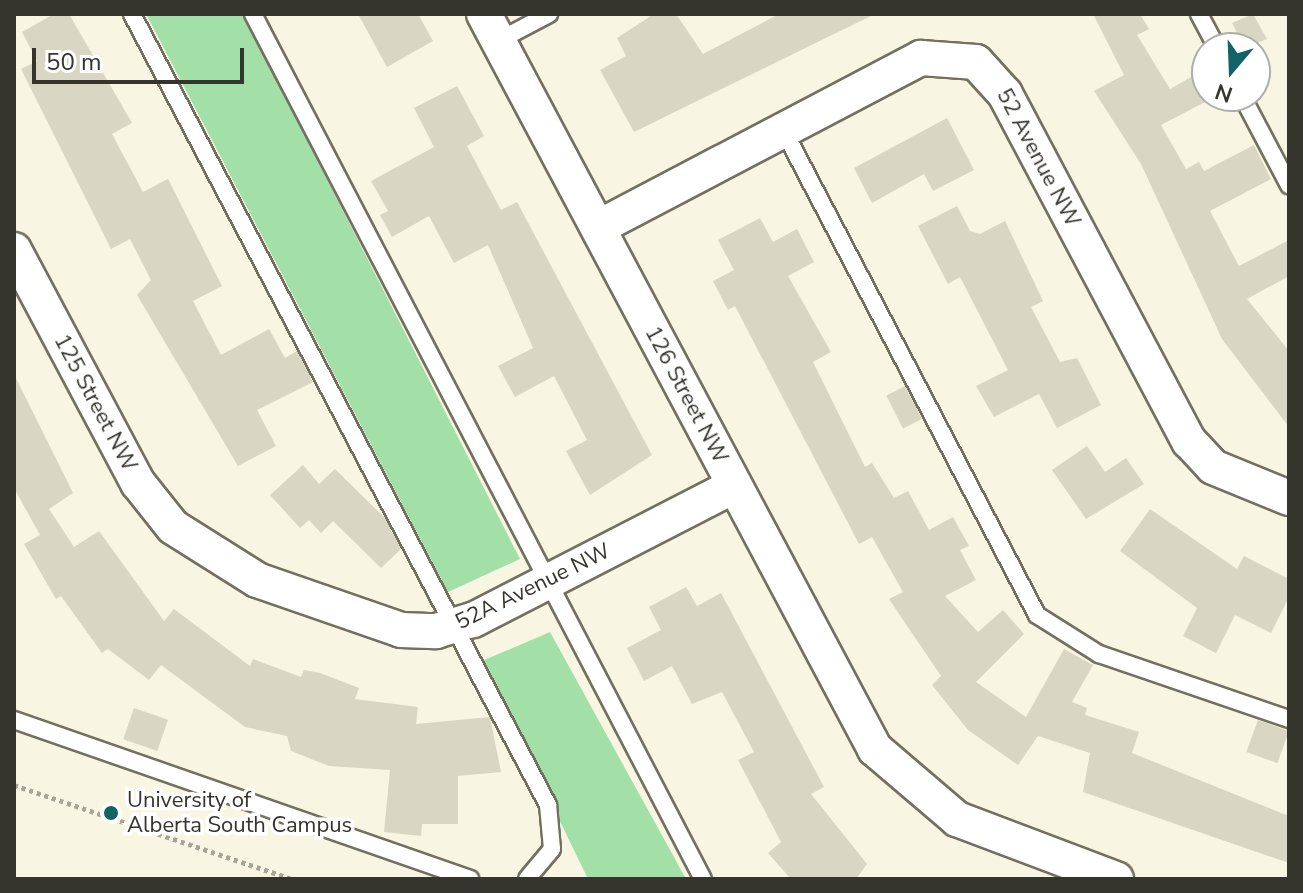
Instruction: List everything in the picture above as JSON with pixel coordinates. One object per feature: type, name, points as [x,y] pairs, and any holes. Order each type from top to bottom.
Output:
[{"type":"street","name":"126 Street NW","points":[[491,27],[599,227],[856,721],[895,772],[991,836],[1116,879]]},
{"type":"street","name":"52 Avenue NW","points":[[599,227],[921,58],[976,62],[1005,94],[1200,457],[1289,498]]},
{"type":"street","name":"125 Street NW","points":[[14,250],[138,483],[194,543]]},
{"type":"street","name":"52A Avenue NW","points":[[194,543],[257,580],[401,630],[455,627],[734,486]]},
{"type":"lane","points":[[132,14],[548,805],[552,849],[527,879]]},
{"type":"lane","points":[[253,14],[545,583],[703,879]]},
{"type":"lane","points":[[491,27],[549,14]]},
{"type":"lane","points":[[1199,14],[1209,32]]},
{"type":"lane","points":[[1250,112],[1289,185]]},
{"type":"lane","points":[[784,131],[1037,615],[1099,654],[1289,719]]},
{"type":"lane","points":[[16,718],[470,879]]},
{"type":"path","points":[[14,785],[291,879]]},
{"type":"green space","points":[[146,14],[243,14],[520,559],[448,592]]},
{"type":"green space","points":[[550,632],[686,879],[588,879],[482,661]]},
{"type":"building","points":[[54,14],[69,14],[132,123],[112,134],[143,192],[168,179],[222,286],[193,301],[221,355],[269,329],[285,358],[297,351],[313,382],[257,410],[276,446],[238,466],[137,295],[151,280],[130,239],[111,249],[21,69],[37,61],[22,32]]},
{"type":"building","points":[[358,14],[418,14],[433,41],[387,67]]},
{"type":"building","points":[[654,14],[676,14],[703,54],[779,14],[875,14],[634,132],[600,70],[626,56],[617,38]]},
{"type":"building","points":[[1093,14],[1140,14],[1149,29],[1137,35],[1170,89],[1191,77],[1191,109],[1161,125],[1186,169],[1199,162],[1204,171],[1254,145],[1271,179],[1210,211],[1239,266],[1289,240],[1289,276],[1247,299],[1289,351],[1289,427],[1222,339],[1141,164],[1094,91],[1124,75]]},
{"type":"building","points":[[1253,14],[1263,32],[1237,32],[1232,23]]},
{"type":"building","points":[[457,86],[484,136],[467,146],[501,210],[517,202],[652,455],[590,495],[566,451],[587,440],[554,376],[515,397],[498,366],[533,348],[488,245],[454,263],[429,216],[392,237],[380,215],[388,211],[371,181],[434,147],[414,108]]},
{"type":"building","points":[[947,118],[974,170],[933,191],[924,174],[872,203],[854,168]]},
{"type":"building","points":[[957,206],[970,231],[980,234],[1005,221],[1043,301],[1031,307],[1060,362],[1077,358],[1101,405],[1057,428],[1039,394],[994,417],[976,386],[1008,370],[960,277],[948,284],[918,226]]},
{"type":"building","points":[[760,218],[773,242],[797,229],[814,262],[788,276],[831,352],[813,362],[865,467],[872,463],[894,498],[908,491],[929,530],[953,517],[969,546],[960,550],[976,580],[945,596],[978,632],[1003,610],[1024,634],[976,682],[1026,717],[1064,649],[1093,665],[1072,702],[1087,708],[1085,715],[1139,732],[1132,753],[1289,816],[1289,863],[1083,792],[1090,753],[1038,736],[1018,765],[968,730],[932,685],[941,676],[889,599],[903,592],[872,537],[859,544],[735,306],[728,310],[713,281],[734,270],[718,240]]},
{"type":"building","points":[[14,374],[73,493],[49,509],[74,547],[99,531],[164,621],[174,609],[250,666],[253,659],[301,677],[304,670],[320,673],[359,688],[355,699],[418,707],[416,724],[490,717],[501,772],[458,776],[458,824],[422,824],[421,836],[384,832],[390,770],[329,766],[291,751],[287,736],[245,727],[161,665],[149,680],[108,649],[102,653],[61,596],[56,599],[24,544],[40,535],[14,488]]},
{"type":"building","points":[[905,386],[922,419],[903,429],[886,396]]},
{"type":"building","points":[[1087,446],[1105,472],[1126,458],[1144,484],[1086,519],[1052,470]]},
{"type":"building","points":[[303,465],[319,484],[335,469],[385,518],[401,549],[381,568],[333,521],[321,533],[309,520],[300,528],[270,495]]},
{"type":"building","points":[[1150,509],[1237,569],[1244,556],[1289,579],[1289,597],[1271,633],[1235,615],[1216,653],[1183,636],[1197,608],[1120,551]]},
{"type":"building","points":[[686,587],[697,606],[721,593],[824,787],[811,794],[867,864],[856,879],[791,879],[768,853],[781,842],[738,760],[754,752],[722,692],[692,704],[672,666],[644,681],[627,648],[661,630],[649,607]]},
{"type":"building","points":[[134,708],[168,720],[157,751],[123,739]]},
{"type":"building","points":[[1258,720],[1289,731],[1277,763],[1246,752]]},
{"type":"place","name":"University of Alberta South Campus","points":[[111,813]]}]
